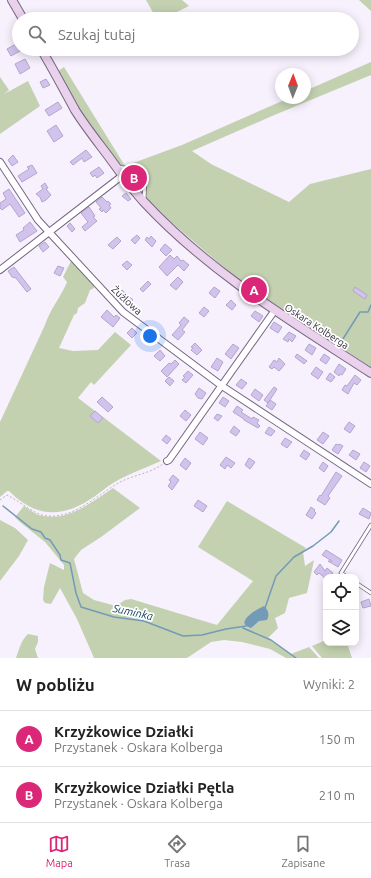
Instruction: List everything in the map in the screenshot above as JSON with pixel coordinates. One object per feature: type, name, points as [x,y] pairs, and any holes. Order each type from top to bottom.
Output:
[{"type":"main road","points":[[12,0],[19,12]]},
{"type":"main road","points":[[45,56],[76,111],[122,175]]},
{"type":"main road","name":"Oskara Kolberga","points":[[122,175],[144,202],[205,259],[252,295],[371,373]]},
{"type":"street","name":"Żużlowa","points":[[0,162],[38,220],[123,312],[222,386],[371,484]]},
{"type":"street","points":[[0,270],[122,175]]},
{"type":"street","points":[[167,461],[275,310]]},
{"type":"lane","points":[[116,167],[133,169],[138,171],[143,176],[144,202]]},
{"type":"lane","points":[[342,574],[341,573],[371,525]]},
{"type":"lane","points":[[359,585],[371,593]]},
{"type":"path","points":[[0,500],[7,495],[36,512],[56,516],[78,508],[121,482],[160,466],[167,461]]},
{"type":"green space","points":[[146,0],[182,0],[189,6],[177,12],[153,12]]},
{"type":"green space","points":[[359,0],[371,0],[371,11]]},
{"type":"green space","points":[[371,62],[371,75],[311,100],[311,88]]},
{"type":"green space","points":[[64,67],[125,166],[182,145],[275,104],[301,104],[192,151],[211,164],[289,202],[310,184],[371,169],[371,367],[242,283],[164,216],[144,195],[143,176],[138,171],[120,168],[79,110],[57,72]]},
{"type":"green space","points":[[0,77],[9,90],[4,94],[28,81],[40,106],[0,134]]},
{"type":"green space","points":[[71,261],[94,284],[94,288],[90,290],[85,303],[78,308],[77,313],[74,315],[59,348],[73,351],[98,350],[115,332],[131,345],[94,385],[91,382],[78,398],[161,461],[113,483],[81,505],[57,512],[49,512],[32,508],[9,491],[0,497],[0,422],[50,314],[67,282],[63,277]]},
{"type":"green space","points":[[113,488],[140,508],[81,550],[74,559],[83,593],[94,600],[116,606],[125,600],[131,599],[217,625],[253,581],[198,547],[227,501],[306,548],[303,552],[305,566],[314,560],[307,593],[289,598],[285,613],[275,618],[278,628],[268,638],[291,654],[309,647],[319,658],[286,658],[270,649],[242,642],[224,640],[211,642],[187,658],[94,658],[77,619],[60,588],[51,604],[45,603],[43,600],[44,587],[50,563],[64,570],[64,565],[45,542],[15,517],[24,506],[43,516],[62,516],[80,509]]},
{"type":"green space","points":[[0,520],[15,528],[28,540],[19,556],[0,581]]},
{"type":"green space","points":[[28,634],[38,636],[38,642],[35,649],[38,658],[16,658],[22,642]]},
{"type":"green space","points":[[323,641],[323,646],[348,646],[352,658],[322,658],[312,646]]},
{"type":"water","points":[[264,606],[268,612],[267,620],[259,621],[251,628],[246,626],[244,623],[248,616]]},
{"type":"building","points":[[12,46],[12,55],[11,56],[7,49]]},
{"type":"building","points":[[25,59],[30,68],[20,74],[15,64]]},
{"type":"building","points":[[46,79],[50,85],[43,88],[40,82]]},
{"type":"building","points":[[58,102],[62,108],[49,116],[45,110]]},
{"type":"building","points":[[56,125],[63,136],[54,142],[47,131]]},
{"type":"building","points":[[86,150],[92,157],[84,162],[82,158],[73,165],[70,162]]},
{"type":"building","points":[[13,155],[18,162],[12,166],[8,160]]},
{"type":"building","points":[[32,165],[37,173],[22,182],[18,176],[29,169],[27,167]]},
{"type":"building","points":[[99,167],[104,173],[97,178],[95,175],[93,177],[90,173]]},
{"type":"building","points":[[45,183],[48,188],[46,189],[51,195],[42,202],[40,197],[36,194],[43,189],[41,186]]},
{"type":"building","points":[[9,189],[25,213],[19,217],[10,204],[2,210],[0,208],[0,203],[6,199],[3,193]]},
{"type":"building","points":[[126,193],[131,199],[128,201],[122,196]]},
{"type":"building","points":[[102,197],[111,204],[109,205],[111,208],[106,213],[99,209],[101,208],[96,202]]},
{"type":"building","points":[[89,207],[95,216],[93,217],[97,221],[85,231],[82,227],[88,222],[81,213]]},
{"type":"building","points":[[30,222],[37,231],[20,242],[16,235],[24,230],[23,228]]},
{"type":"building","points":[[70,223],[75,229],[72,232],[67,226]]},
{"type":"building","points":[[137,235],[140,238],[135,244],[131,240]]},
{"type":"building","points":[[151,236],[156,241],[152,247],[145,240],[147,237],[149,239]]},
{"type":"building","points":[[117,237],[121,241],[113,249],[108,245]]},
{"type":"building","points":[[45,242],[49,247],[43,252],[39,246]]},
{"type":"building","points":[[165,244],[172,250],[166,256],[160,250]]},
{"type":"building","points":[[170,255],[174,259],[177,256],[181,261],[183,260],[189,265],[184,271],[178,265],[167,276],[159,267]]},
{"type":"building","points":[[127,261],[132,265],[127,270],[122,265]]},
{"type":"building","points":[[58,266],[64,268],[60,276],[54,273]]},
{"type":"building","points":[[14,267],[31,289],[27,292],[16,278],[12,277],[8,271]]},
{"type":"building","points":[[178,277],[183,282],[176,290],[170,285]]},
{"type":"building","points":[[148,281],[151,284],[143,292],[140,289]]},
{"type":"building","points":[[214,287],[220,291],[215,298],[209,293]]},
{"type":"building","points":[[355,287],[367,295],[365,299],[353,291]]},
{"type":"building","points":[[122,290],[133,300],[126,304],[117,295]]},
{"type":"building","points":[[231,300],[236,305],[232,310],[226,305]]},
{"type":"building","points":[[204,307],[209,311],[204,317],[199,313]]},
{"type":"building","points":[[107,310],[114,317],[116,315],[120,318],[113,327],[101,317]]},
{"type":"building","points":[[255,311],[263,316],[259,322],[251,316]]},
{"type":"building","points":[[184,317],[189,321],[182,330],[185,332],[178,340],[172,335],[181,325],[179,323]]},
{"type":"building","points":[[274,322],[282,327],[278,333],[270,328]]},
{"type":"building","points":[[132,328],[137,333],[132,338],[127,333]]},
{"type":"building","points":[[289,332],[296,336],[292,342],[289,339],[288,342],[283,339]]},
{"type":"building","points":[[195,343],[202,350],[197,355],[191,350],[193,348],[191,347]]},
{"type":"building","points":[[233,344],[239,348],[231,359],[225,354]]},
{"type":"building","points":[[309,344],[316,348],[312,355],[305,350]]},
{"type":"building","points":[[160,350],[165,356],[160,361],[154,356]]},
{"type":"building","points":[[297,354],[307,361],[304,364],[295,357]]},
{"type":"building","points":[[324,354],[330,358],[326,364],[320,360]]},
{"type":"building","points":[[217,358],[223,362],[218,371],[211,367]]},
{"type":"building","points":[[279,358],[285,364],[279,371],[274,367],[272,369],[269,367],[274,360],[277,362]]},
{"type":"building","points":[[175,360],[179,364],[167,377],[161,371],[169,363],[171,364]]},
{"type":"building","points":[[339,364],[346,369],[342,375],[340,374],[339,376],[334,372]]},
{"type":"building","points":[[316,367],[323,372],[318,379],[311,374]]},
{"type":"building","points":[[188,371],[193,375],[186,383],[182,380],[185,377],[183,376]]},
{"type":"building","points":[[330,373],[335,377],[331,382],[326,379]]},
{"type":"building","points":[[355,375],[361,380],[357,385],[354,383],[348,394],[342,390]]},
{"type":"building","points":[[169,377],[174,381],[170,386],[165,381]]},
{"type":"building","points":[[241,379],[247,383],[242,389],[236,385]]},
{"type":"building","points":[[274,387],[277,389],[268,403],[264,400]]},
{"type":"building","points":[[199,388],[206,393],[202,399],[198,398],[195,394]]},
{"type":"building","points":[[255,389],[263,395],[259,401],[251,395]]},
{"type":"building","points":[[102,397],[113,407],[108,412],[97,402]]},
{"type":"building","points":[[223,397],[229,401],[225,407],[219,403]]},
{"type":"building","points":[[270,400],[276,404],[272,410],[266,406]]},
{"type":"building","points":[[237,406],[243,410],[241,412],[252,419],[253,417],[259,420],[257,423],[260,426],[258,428],[233,412]]},
{"type":"building","points":[[185,410],[191,415],[186,421],[180,416]]},
{"type":"building","points":[[95,411],[103,418],[98,423],[90,416]]},
{"type":"building","points":[[217,414],[222,416],[218,421],[214,418]]},
{"type":"building","points":[[349,422],[355,426],[350,433],[344,429]]},
{"type":"building","points":[[234,426],[240,431],[236,436],[230,432]]},
{"type":"building","points":[[269,427],[275,431],[271,436],[265,433]]},
{"type":"building","points":[[200,432],[208,438],[203,445],[195,439]]},
{"type":"building","points":[[323,432],[329,436],[323,444],[317,440]]},
{"type":"building","points":[[166,435],[171,439],[167,444],[162,440]]},
{"type":"building","points":[[285,438],[292,442],[287,448],[281,444]]},
{"type":"building","points":[[336,444],[343,446],[338,454],[332,450]]},
{"type":"building","points":[[304,450],[310,454],[306,460],[300,456]]},
{"type":"building","points":[[353,450],[360,454],[356,460],[349,455]]},
{"type":"building","points":[[226,457],[235,463],[231,468],[227,465],[225,469],[220,465]]},
{"type":"building","points":[[185,458],[191,463],[186,470],[180,465]]},
{"type":"building","points":[[249,458],[255,462],[250,469],[245,465]]},
{"type":"building","points":[[323,462],[328,466],[324,472],[319,468]]},
{"type":"building","points":[[364,462],[370,466],[366,472],[360,468]]},
{"type":"building","points":[[336,472],[342,476],[328,496],[330,498],[325,505],[317,500]]},
{"type":"building","points":[[173,475],[179,480],[172,490],[168,486],[171,482],[169,480]]},
{"type":"building","points":[[198,500],[207,506],[203,512],[194,506]]},
{"type":"building","points":[[311,507],[316,513],[312,519],[306,515]]},
{"type":"building","points":[[363,508],[371,513],[369,519],[359,514]]},
{"type":"building","points":[[326,550],[342,560],[338,567],[322,555]]},
{"type":"building","points":[[320,564],[325,571],[327,568],[333,573],[323,574],[323,576],[319,573],[317,575],[314,572]]},
{"type":"building","points":[[369,599],[371,606],[363,608],[361,602]]},
{"type":"waterway","points":[[341,342],[360,312],[368,312],[371,305]]},
{"type":"waterway","name":"Suminka","points":[[3,506],[32,529],[41,532],[45,538],[50,540],[60,555],[61,560],[70,563],[76,593],[81,607],[114,617],[144,621],[183,636],[202,635],[246,626]]},
{"type":"waterway","points":[[265,608],[276,576],[294,557],[313,546],[331,532],[339,521]]},
{"type":"waterway","name":"Suminka","points":[[243,628],[271,640],[296,658]]},
{"type":"place","name":"Krzyżkowice Działki Pętla","points":[[134,178]]},
{"type":"place","name":"Krzyżkowice Działki","points":[[254,290]]}]
